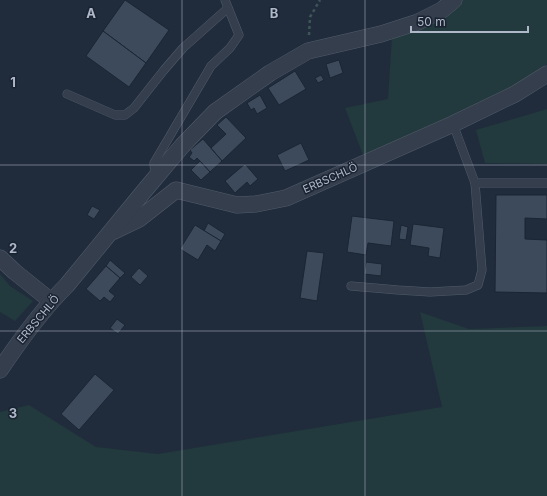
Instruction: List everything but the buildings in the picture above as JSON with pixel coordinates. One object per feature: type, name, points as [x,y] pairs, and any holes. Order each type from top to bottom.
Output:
[{"type":"street","name":"ERBSCHLÖ","points":[[0,370],[18,342],[51,301],[67,286],[182,146],[215,112],[270,73],[308,51],[380,34],[418,22],[442,10],[454,0]]},
{"type":"street","name":"ERBSCHLÖ","points":[[109,234],[139,219],[176,190],[237,205],[256,204],[286,198],[453,124],[515,94],[547,74]]},
{"type":"street","points":[[0,258],[14,272],[51,301]]},
{"type":"lane","points":[[67,94],[115,116],[125,115],[134,108],[183,48],[227,4],[239,35],[230,48],[212,66],[154,163],[155,178]]},
{"type":"lane","points":[[352,286],[430,292],[466,290],[478,285],[482,270],[475,183],[453,124]]},
{"type":"lane","points":[[475,183],[547,183]]},
{"type":"path","points":[[308,51],[310,17],[320,0]]},
{"type":"green space","points":[[461,0],[547,0],[547,64],[504,93],[482,105],[363,155],[345,108],[388,99],[392,36]]},
{"type":"green space","points":[[547,109],[547,164],[485,163],[476,130]]},
{"type":"green space","points":[[0,274],[10,286],[33,301],[15,321],[0,312]]},
{"type":"green space","points":[[420,312],[469,329],[547,326],[547,496],[0,496],[0,412],[29,405],[96,447],[158,454],[442,407]]}]
